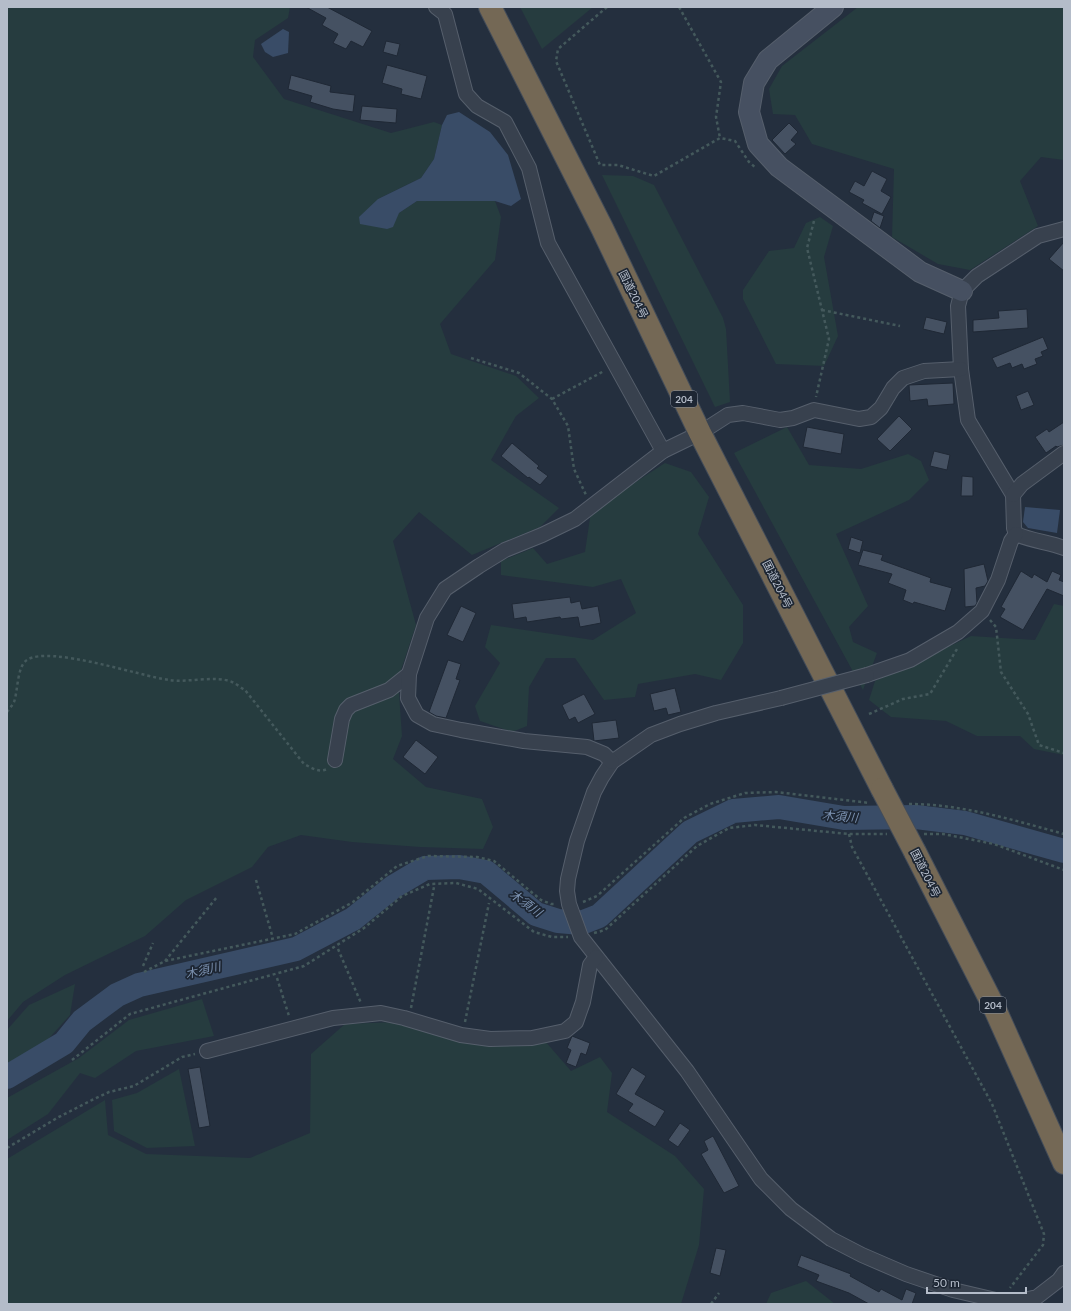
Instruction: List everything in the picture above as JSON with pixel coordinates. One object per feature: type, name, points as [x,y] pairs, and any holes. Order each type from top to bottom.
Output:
[{"type":"highway","name":"国道204号","points":[[490,7],[602,228],[878,796],[915,852],[994,1007],[1064,1162]]},
{"type":"street","points":[[438,7],[445,14],[466,94],[476,106],[505,122],[529,168],[548,243],[663,451]]},
{"type":"street","points":[[833,7],[768,60],[754,83],[749,112],[758,144],[779,167],[920,272],[962,291]]},
{"type":"street","points":[[1064,229],[1038,236],[977,276],[962,291],[958,306],[961,369],[968,420],[1013,495],[1014,528],[1016,534],[1029,540],[1053,544],[1064,548]]},
{"type":"street","points":[[612,762],[604,754],[587,747],[524,741],[433,724],[417,715],[408,698],[409,674],[427,618],[445,590],[505,550],[542,535],[575,519],[663,451],[700,432],[728,415],[743,413],[780,420],[793,418],[814,410],[858,419],[871,417],[881,408],[892,388],[902,378],[924,371],[961,369]]},
{"type":"street","points":[[1013,495],[1022,484],[1064,453]]},
{"type":"street","points":[[1016,534],[1011,541],[998,580],[982,611],[958,632],[910,660],[867,675],[781,698],[716,713],[680,724],[651,736],[612,762],[594,792],[577,841],[568,879],[567,891],[569,904],[581,937],[687,1071],[761,1179],[791,1209],[831,1240],[906,1274],[953,1290],[1000,1301],[1040,1300],[1064,1273]]},
{"type":"street","points":[[335,760],[342,719],[346,710],[351,705],[389,690],[409,674]]},
{"type":"street","points":[[207,1051],[333,1018],[381,1013],[404,1018],[461,1035],[490,1039],[532,1038],[565,1031],[576,1022],[583,1002],[590,965],[596,957]]},
{"type":"path","points":[[607,7],[558,49],[556,61],[600,166],[618,165],[654,176],[720,138],[735,141],[749,162],[758,169]]},
{"type":"path","points":[[679,7],[721,82],[716,117],[720,138]]},
{"type":"path","points":[[814,221],[807,248],[829,339],[814,410]]},
{"type":"path","points":[[822,310],[900,326]]},
{"type":"path","points":[[471,358],[519,373],[552,399],[568,426],[574,469],[592,506]]},
{"type":"path","points":[[552,399],[615,365]]},
{"type":"path","points":[[982,611],[996,628],[1001,672],[1028,714],[1039,746],[1064,753]]},
{"type":"path","points":[[869,714],[903,699],[930,694],[957,648],[958,632]]},
{"type":"path","points":[[7,712],[14,703],[21,667],[26,660],[35,656],[55,656],[87,661],[170,681],[222,680],[232,682],[245,690],[304,764],[313,769],[323,771],[331,767],[335,760]]},
{"type":"path","points":[[144,972],[164,961],[295,934],[353,902],[396,866],[428,856],[477,856],[494,861],[541,900],[551,904],[586,902],[597,896],[684,818],[717,802],[745,793],[776,792],[878,796]]},
{"type":"path","points":[[905,804],[929,804],[980,812],[1064,834]]},
{"type":"path","points":[[849,834],[852,847],[992,1104],[1044,1234],[1043,1245],[1000,1301]]},
{"type":"path","points":[[256,880],[272,935]]},
{"type":"path","points":[[410,1010],[434,887]]},
{"type":"path","points":[[164,961],[217,897]]},
{"type":"path","points":[[464,1026],[489,903]]},
{"type":"path","points":[[143,966],[153,942]]},
{"type":"path","points":[[338,949],[363,1007]]},
{"type":"path","points":[[277,978],[290,1020]]},
{"type":"path","points":[[7,1148],[57,1118],[92,1100],[109,1092],[134,1086],[182,1057],[207,1051]]},
{"type":"path","points":[[711,1304],[719,1293]]},
{"type":"green space","points":[[7,7],[290,7],[288,18],[255,40],[253,57],[284,99],[391,133],[434,122],[442,125],[434,159],[421,178],[378,199],[399,213],[417,201],[495,201],[501,217],[495,260],[440,324],[451,354],[516,376],[539,398],[516,416],[491,460],[559,508],[540,527],[472,555],[419,512],[393,541],[416,625],[398,679],[402,736],[393,759],[426,787],[482,799],[493,827],[483,849],[420,847],[352,842],[301,835],[268,847],[252,867],[186,900],[145,936],[65,975],[23,1002],[7,1021]]},
{"type":"green space","points":[[520,7],[593,7],[542,49]]},
{"type":"green space","points":[[858,7],[1064,7],[1064,160],[1041,157],[1020,181],[1038,226],[970,270],[938,264],[892,237],[894,169],[812,144],[795,115],[773,114],[769,89],[782,66]]},
{"type":"green space","points":[[602,175],[633,176],[654,185],[723,318],[726,329],[730,402],[715,407]]},
{"type":"green space","points":[[820,217],[833,226],[824,257],[838,336],[824,366],[776,364],[743,299],[743,290],[769,251],[794,248],[806,223]]},
{"type":"green space","points":[[787,427],[809,465],[861,469],[908,454],[921,461],[929,480],[909,500],[836,534],[868,606],[849,627],[853,642],[877,653],[863,690],[734,453]]},
{"type":"green space","points":[[665,463],[691,472],[709,497],[698,534],[743,605],[743,643],[721,680],[695,674],[638,684],[635,697],[604,700],[575,658],[546,658],[529,687],[527,726],[512,732],[480,721],[475,706],[500,663],[485,647],[491,625],[593,640],[636,613],[621,579],[593,587],[501,575],[501,561],[533,548],[547,564],[585,552],[591,511]]},
{"type":"green space","points":[[1054,604],[1064,606],[1064,755],[1034,749],[1020,736],[977,736],[946,721],[891,717],[869,700],[875,681],[971,636],[1035,640]]},
{"type":"green space","points":[[75,984],[70,1015],[42,1046],[7,1065],[7,1030],[29,1005]]},
{"type":"green space","points":[[202,999],[214,1036],[136,1051],[95,1078],[80,1073],[48,1114],[7,1140],[7,1098],[79,1058],[129,1020]]},
{"type":"green space","points":[[394,1022],[545,1041],[571,1071],[600,1057],[612,1073],[607,1112],[675,1156],[704,1189],[699,1245],[681,1304],[7,1304],[7,1159],[105,1100],[108,1135],[146,1154],[250,1158],[310,1133],[311,1054],[345,1024]]},
{"type":"green space","points":[[179,1069],[195,1146],[147,1148],[114,1131],[112,1100],[137,1093]]},
{"type":"green space","points":[[806,1281],[835,1304],[766,1304],[771,1293]]},
{"type":"water","points":[[283,29],[289,32],[288,53],[273,57],[265,52],[261,44]]},
{"type":"water","points":[[459,112],[490,132],[508,155],[521,199],[511,206],[495,201],[417,201],[399,213],[393,227],[387,229],[360,224],[359,217],[378,199],[421,178],[434,159],[442,125],[447,115]]},
{"type":"water","points":[[1025,507],[1060,510],[1057,533],[1028,528],[1023,522]]},
{"type":"building","points":[[306,7],[327,7],[372,31],[363,47],[351,41],[346,49],[333,43],[338,34],[322,25],[326,18]]},
{"type":"building","points":[[386,41],[400,44],[397,56],[383,52]]},
{"type":"building","points":[[387,65],[427,76],[421,99],[401,94],[402,89],[382,83]]},
{"type":"building","points":[[291,75],[331,86],[330,92],[355,95],[353,112],[333,109],[310,102],[312,96],[288,89]]},
{"type":"building","points":[[362,106],[397,109],[396,123],[360,120]]},
{"type":"building","points":[[789,123],[798,132],[791,140],[796,144],[785,154],[772,140]]},
{"type":"building","points":[[872,171],[887,179],[881,191],[891,197],[882,214],[862,203],[864,200],[849,192],[855,181],[864,186]]},
{"type":"building","points":[[874,212],[884,216],[880,228],[871,221]]},
{"type":"building","points":[[1064,242],[1064,271],[1049,259]]},
{"type":"building","points":[[1027,309],[1028,328],[973,332],[973,320],[999,318],[998,311]]},
{"type":"building","points":[[926,317],[947,322],[944,334],[923,329]]},
{"type":"building","points":[[1043,337],[1048,349],[1041,352],[1043,356],[1035,359],[1037,364],[1024,369],[1022,364],[1012,368],[1010,363],[997,368],[992,358]]},
{"type":"building","points":[[953,383],[954,404],[928,406],[927,399],[910,401],[909,385]]},
{"type":"building","points":[[1028,391],[1034,405],[1021,410],[1016,396]]},
{"type":"building","points":[[899,416],[912,429],[890,451],[877,439]]},
{"type":"building","points":[[1064,422],[1064,445],[1056,446],[1046,453],[1035,437],[1047,429],[1049,432]]},
{"type":"building","points":[[807,427],[844,434],[841,454],[803,447]]},
{"type":"building","points":[[512,443],[539,466],[537,468],[548,476],[540,485],[529,477],[528,478],[501,456]]},
{"type":"building","points":[[934,451],[950,455],[947,470],[930,466]]},
{"type":"building","points":[[962,476],[973,477],[973,496],[961,496]]},
{"type":"building","points":[[851,537],[863,541],[860,553],[848,549]]},
{"type":"building","points":[[863,550],[883,555],[881,560],[931,578],[930,582],[952,588],[945,611],[914,602],[913,604],[903,600],[906,590],[888,583],[892,574],[858,565]]},
{"type":"building","points":[[984,564],[988,581],[985,586],[976,588],[977,603],[975,606],[965,607],[964,569]]},
{"type":"building","points":[[1021,571],[1032,578],[1034,574],[1047,582],[1052,571],[1061,575],[1059,580],[1064,582],[1064,596],[1047,589],[1023,630],[1000,617],[1005,609],[1001,607]]},
{"type":"building","points":[[570,597],[571,603],[580,601],[582,609],[598,606],[601,623],[580,627],[578,617],[561,619],[560,617],[527,622],[526,617],[514,619],[512,604]]},
{"type":"building","points":[[461,606],[476,613],[463,642],[447,635]]},
{"type":"building","points":[[448,660],[461,664],[456,679],[460,680],[446,718],[436,716],[429,712]]},
{"type":"building","points":[[675,688],[681,712],[668,715],[666,708],[654,711],[650,694]]},
{"type":"building","points":[[584,694],[595,714],[578,723],[575,717],[569,720],[562,705]]},
{"type":"building","points":[[616,720],[619,738],[594,741],[592,723]]},
{"type":"building","points":[[416,740],[438,757],[425,774],[403,757]]},
{"type":"building","points":[[572,1036],[590,1043],[586,1055],[581,1053],[576,1067],[566,1063],[571,1050],[567,1048]]},
{"type":"building","points":[[200,1067],[210,1126],[199,1128],[188,1069]]},
{"type":"building","points":[[632,1067],[646,1076],[635,1094],[665,1111],[655,1127],[628,1111],[633,1104],[616,1094]]},
{"type":"building","points":[[680,1123],[690,1130],[678,1147],[668,1140]]},
{"type":"building","points":[[713,1136],[739,1186],[724,1193],[701,1154],[708,1150],[704,1141]]},
{"type":"building","points":[[716,1248],[726,1250],[720,1276],[710,1273]]},
{"type":"building","points":[[801,1255],[851,1274],[850,1276],[879,1292],[881,1289],[902,1300],[906,1289],[916,1293],[912,1304],[869,1304],[849,1293],[816,1281],[819,1275],[797,1266]]},
{"type":"waterway","name":"木須川","points":[[7,1077],[64,1043],[82,1021],[117,995],[139,985],[296,949],[353,919],[393,887],[425,868],[459,867],[486,872],[536,914],[558,921],[581,923],[599,916],[690,832],[733,811],[779,807],[844,818],[916,817],[965,823],[1064,851]]}]
